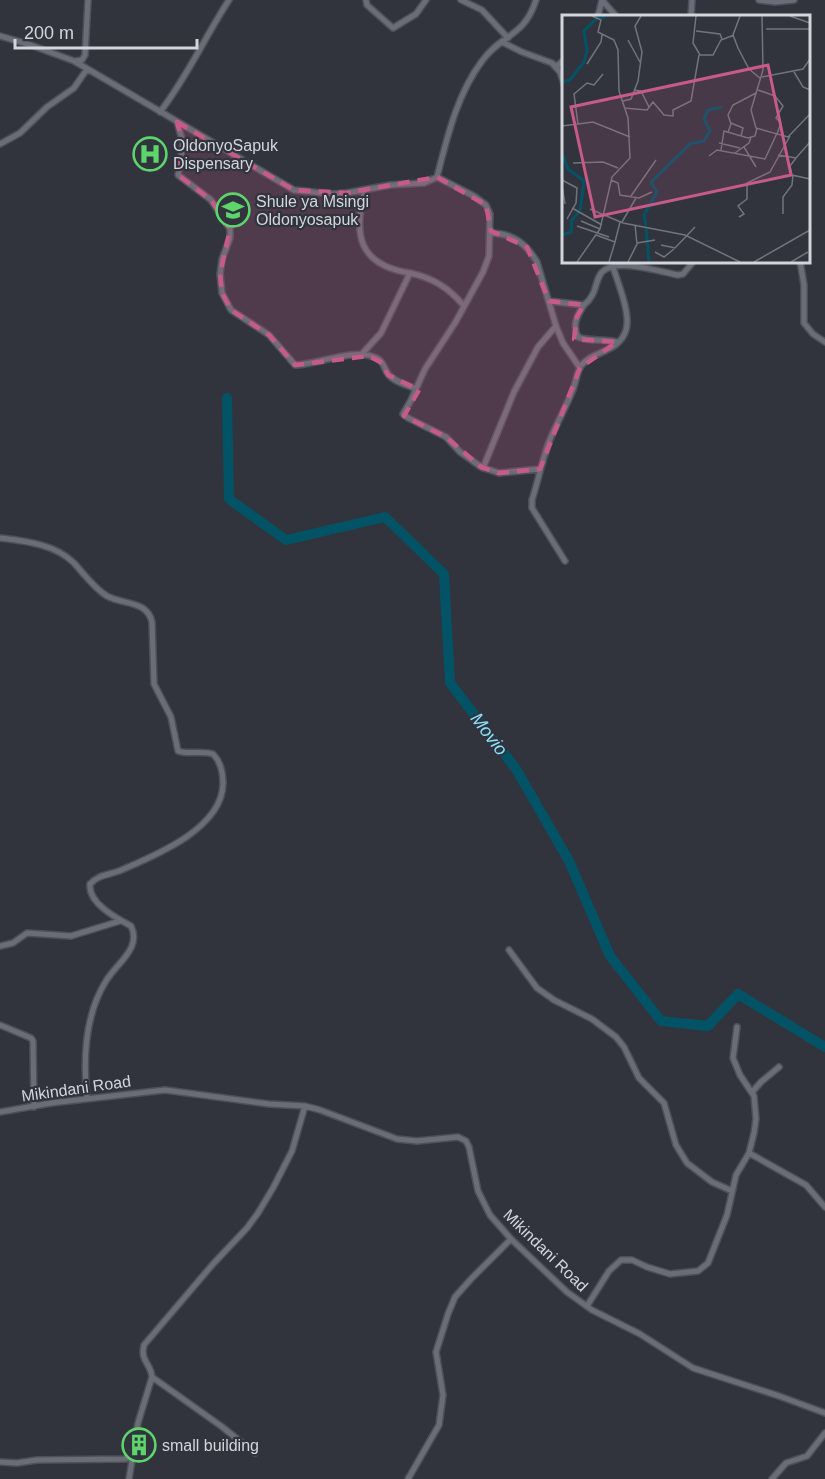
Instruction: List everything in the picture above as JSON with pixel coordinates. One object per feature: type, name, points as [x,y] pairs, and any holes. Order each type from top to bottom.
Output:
[{"type":"street","points":[[74,61],[82,60],[85,55],[88,0]]},
{"type":"street","points":[[160,112],[187,75],[229,0]]},
{"type":"street","points":[[366,0],[368,5],[393,28],[416,14],[426,0]]},
{"type":"street","points":[[461,0],[482,10],[508,38]]},
{"type":"street","points":[[437,177],[449,131],[483,58],[525,23],[536,0]]},
{"type":"street","points":[[598,15],[602,0]]},
{"type":"street","points":[[602,0],[615,15]]},
{"type":"street","points":[[691,15],[692,0]]},
{"type":"street","points":[[759,0],[775,2],[794,0]]},
{"type":"street","points":[[0,36],[74,61],[294,190],[332,194],[390,184],[424,183],[437,177]]},
{"type":"street","points":[[502,42],[522,52],[541,57],[557,66],[562,79]]},
{"type":"street","points":[[557,66],[562,62]]},
{"type":"street","points":[[0,144],[20,133],[46,107],[74,88],[87,69]]},
{"type":"street","points":[[177,122],[183,143],[178,175],[211,200],[230,229],[230,238],[222,259],[220,274],[222,293],[231,310],[268,335],[295,365],[342,356],[361,355],[378,358],[388,375],[416,389]]},
{"type":"street","points":[[437,177],[474,196],[486,205],[490,214],[487,264],[425,369],[411,400],[403,411],[404,416],[446,437],[460,452],[483,468],[499,473],[540,469]]},
{"type":"street","points":[[365,190],[358,223],[363,243],[375,260],[394,269],[440,284],[464,306]]},
{"type":"street","points":[[490,233],[508,235],[527,247],[537,262],[563,343],[580,368]]},
{"type":"street","points":[[617,342],[603,338],[583,339],[578,337],[575,331],[577,316],[595,292],[601,274],[613,264],[678,275],[683,274],[693,262]]},
{"type":"street","points":[[800,262],[804,285],[804,323],[813,334],[825,342]]},
{"type":"street","points":[[566,561],[532,508],[532,500],[549,443],[575,385],[580,368],[586,360],[604,352],[617,342],[627,328],[627,318],[613,264]]},
{"type":"street","points":[[361,355],[381,333],[410,273]]},
{"type":"street","points":[[549,301],[584,305]]},
{"type":"street","points":[[483,468],[514,393],[538,347],[556,326]]},
{"type":"street","points":[[0,538],[35,544],[61,554],[72,561],[102,593],[110,598],[135,604],[147,610],[152,622],[154,684],[171,717],[178,751],[213,754],[221,767],[220,803],[192,833],[144,860],[97,877],[90,884],[90,891],[96,901],[120,921],[131,926],[135,943],[106,981],[92,1013],[85,1062],[87,1099]]},
{"type":"street","points":[[0,946],[13,943],[27,933],[71,936],[120,921]]},
{"type":"street","points":[[509,950],[537,988],[554,1000],[592,1019],[616,1037],[624,1047],[639,1078],[664,1103],[676,1145],[687,1163],[712,1182],[732,1191]]},
{"type":"street","points":[[0,1025],[31,1038],[33,1041],[34,1107]]},
{"type":"street","points":[[587,1306],[609,1271],[621,1260],[632,1260],[670,1274],[688,1274],[704,1268],[713,1253],[725,1221],[736,1175],[749,1153],[756,1119],[753,1091],[735,1065],[736,1027]]},
{"type":"street","points":[[753,1091],[760,1082],[779,1067]]},
{"type":"street","name":"Mikindani Road","points":[[0,1112],[165,1090],[269,1104],[305,1106],[398,1139],[417,1141],[458,1137],[466,1141],[470,1147],[478,1191],[484,1205],[511,1239],[567,1292],[693,1368],[825,1413]]},
{"type":"street","points":[[129,1479],[138,1424],[152,1377],[144,1361],[144,1345],[252,1221],[273,1188],[292,1151],[305,1106]]},
{"type":"street","points":[[749,1153],[806,1185],[825,1207]]},
{"type":"street","points":[[408,1479],[439,1425],[442,1395],[436,1352],[455,1297],[511,1239]]},
{"type":"street","points":[[152,1377],[255,1453]]},
{"type":"street","points":[[772,1479],[781,1466],[807,1456],[825,1433]]},
{"type":"street","points":[[0,1462],[133,1457]]},
{"type":"highlighted area","points":[[177,122],[294,190],[346,193],[437,177],[486,205],[491,231],[527,247],[549,301],[584,305],[577,316],[574,339],[617,342],[580,368],[540,469],[499,473],[481,467],[446,437],[404,416],[419,390],[388,375],[382,363],[369,356],[295,365],[269,335],[231,310],[222,293],[220,274],[230,229],[211,200],[178,175],[183,143]]},
{"type":"waterway","name":"Movio","points":[[227,398],[229,499],[286,540],[385,517],[444,574],[450,683],[516,769],[569,861],[610,956],[661,1021],[708,1026],[738,994],[825,1047]]},
{"type":"place","name":"OldonyoSapuk Dispensary","points":[[150,154]]},
{"type":"place","name":"Shule ya Msingi Oldonyosapuk","points":[[233,210]]},
{"type":"place","name":"small building","points":[[139,1445]]}]
